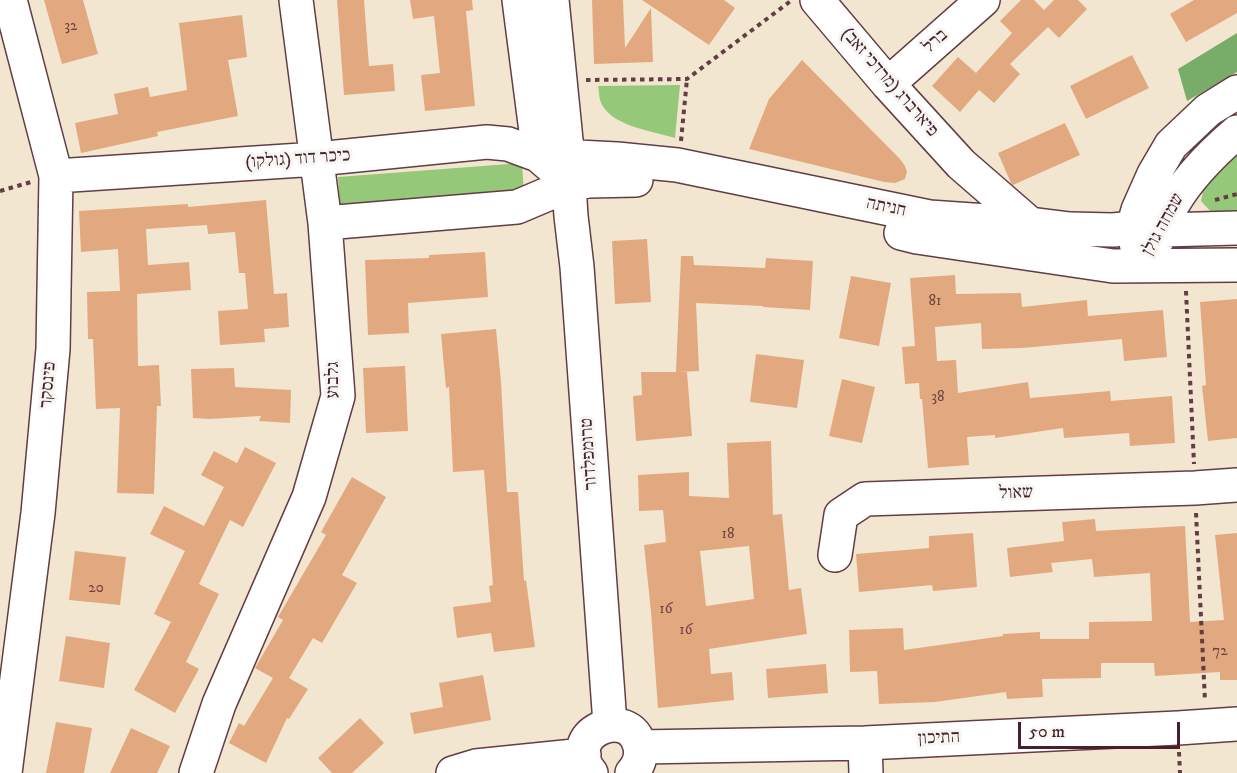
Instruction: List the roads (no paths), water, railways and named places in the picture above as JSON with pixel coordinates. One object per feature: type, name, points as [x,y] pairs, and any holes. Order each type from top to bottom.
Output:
[{"type":"street","name":"פינסקר","points":[[5,773],[38,513],[53,349],[45,179],[10,0]]},
{"type":"street","name":"גלבוע","points":[[196,773],[219,704],[309,497],[338,396],[325,223],[296,0]]},
{"type":"street","name":"טרומפלדור","points":[[519,0],[556,88]]},
{"type":"street","name":"טרומפלדור","points":[[552,0],[556,88],[537,139],[559,166],[578,267],[610,724]]},
{"type":"street","name":"פיארברג (מרדכי זאב)","points":[[816,0],[961,164],[1030,224]]},
{"type":"street","name":"ברל","points":[[888,84],[980,1]]},
{"type":"street","points":[[487,142],[502,131],[519,111],[556,88],[581,131],[624,169],[608,190],[585,212],[578,267]]},
{"type":"street","name":"שמחה גולן","points":[[1141,266],[1148,229],[1138,210],[1154,174],[1171,146],[1190,126],[1208,110],[1237,92]]},
{"type":"street","name":"שמחה גולן","points":[[1148,229],[1168,214],[1211,154],[1237,132]]},
{"type":"street","name":"כיכר דוד (גולקו)","points":[[45,179],[317,159],[487,142],[508,144],[559,166]]},
{"type":"street","points":[[929,217],[945,210],[956,198],[962,183],[961,164]]},
{"type":"street","name":"חניתה","points":[[559,166],[588,181],[624,169],[677,165],[929,217],[1070,229],[1226,227]]},
{"type":"street","points":[[325,223],[517,207],[559,166]]},
{"type":"street","name":"חניתה","points":[[624,169],[917,237],[1113,266],[1237,265]]},
{"type":"street","points":[[1070,229],[1083,225],[1118,206],[1139,191],[1154,174]]},
{"type":"street","points":[[1194,175],[1189,198],[1197,216],[1226,227]]},
{"type":"street","name":"שאול","points":[[835,555],[841,515],[865,499],[1237,485]]},
{"type":"street","points":[[453,773],[476,766],[587,764],[584,747],[590,734],[610,724],[626,728],[637,739],[636,760]]},
{"type":"street","name":"התיכון","points":[[636,760],[865,758],[1237,724]]}]
